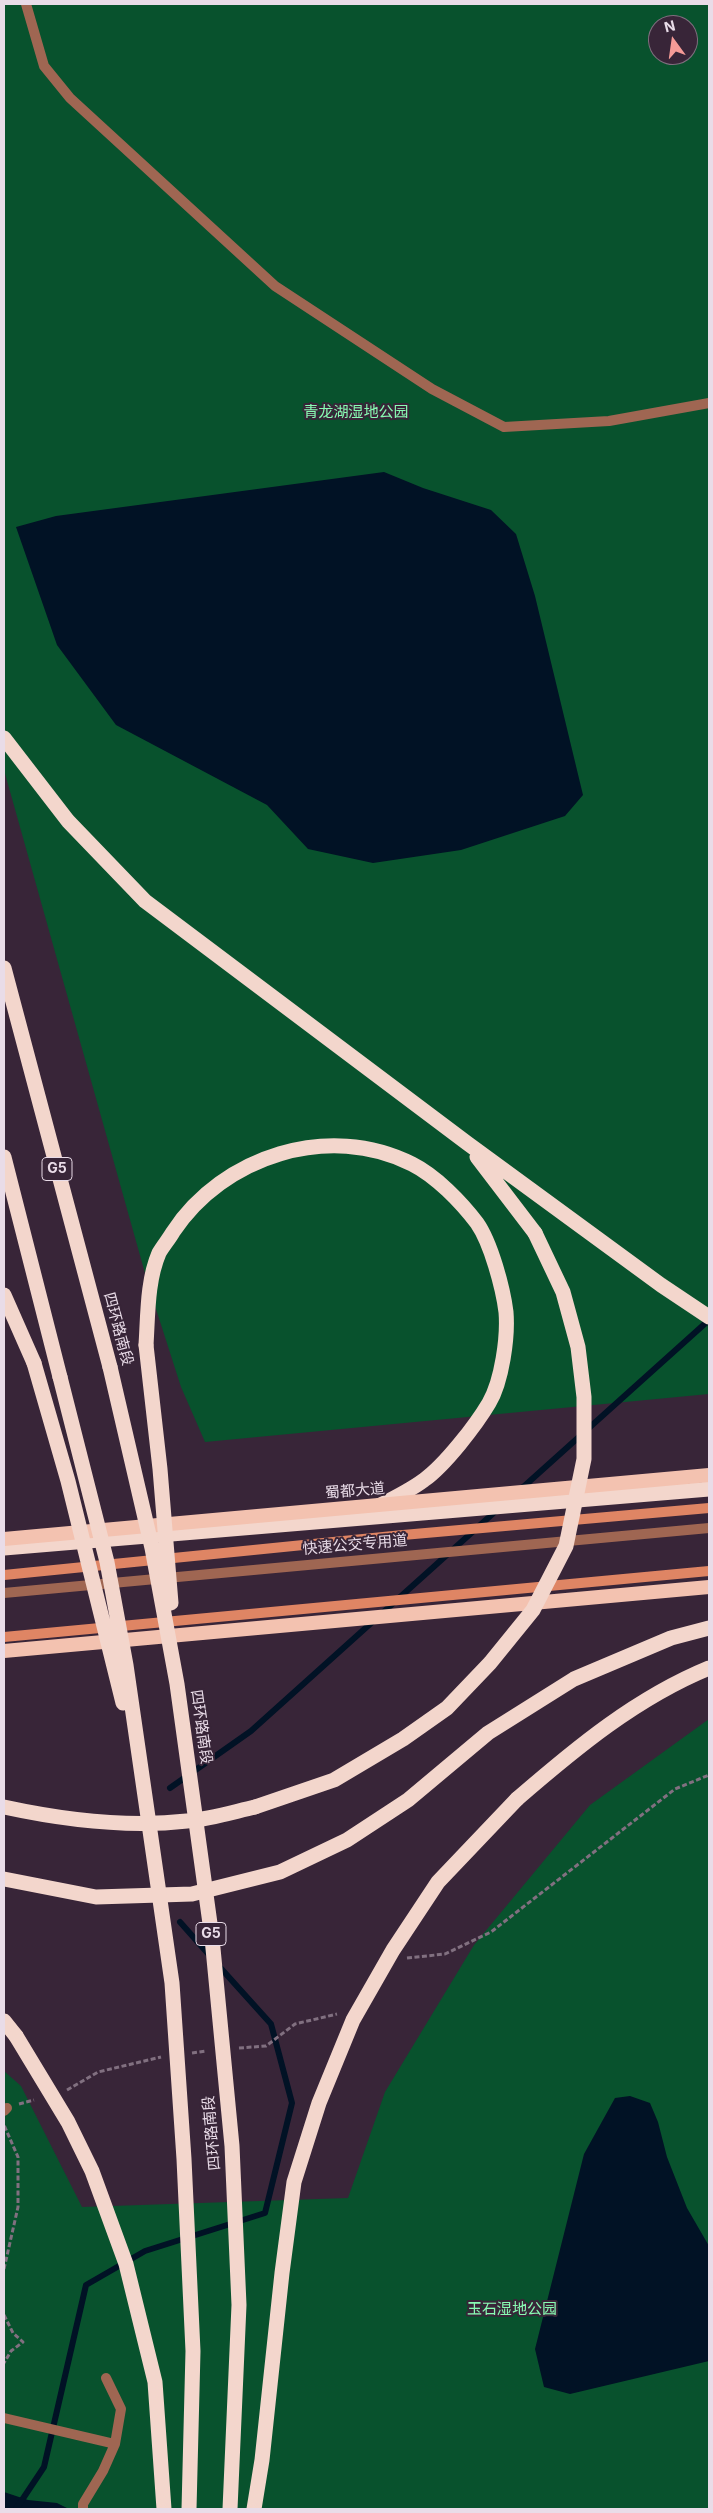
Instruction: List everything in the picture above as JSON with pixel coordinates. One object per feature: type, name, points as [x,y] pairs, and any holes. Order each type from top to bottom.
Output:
[{"type":"highway","points":[[4,738],[68,821],[145,901],[467,1143],[661,1285],[709,1317]]},
{"type":"highway","name":"四环路南段","points":[[4,969],[110,1367],[152,1548],[178,1684],[212,1938],[232,2146],[239,2305],[230,2509]]},
{"type":"highway","points":[[4,1807],[34,1814],[119,1825],[188,1821],[255,1807],[334,1780],[403,1739],[447,1708],[490,1663],[533,1610],[566,1546],[584,1459],[584,1397],[578,1347],[563,1292],[535,1233],[467,1143]]},
{"type":"highway","points":[[178,1684],[160,1469],[146,1345],[150,1289],[159,1253],[180,1222],[207,1191],[247,1165],[285,1152],[332,1145],[372,1149],[413,1164],[446,1189],[478,1224],[494,1262],[506,1312],[503,1362],[490,1401],[462,1441],[424,1480],[357,1518]]},
{"type":"highway","name":"四环路南段","points":[[4,1157],[107,1562],[126,1665],[172,1983],[184,2159],[193,2351],[189,2509]]},
{"type":"highway","points":[[4,1295],[34,1363],[68,1481],[145,1794]]},
{"type":"highway","name":"蜀都大道","points":[[4,1540],[709,1475]]},
{"type":"highway","points":[[4,1548],[709,1489]]},
{"type":"highway","points":[[4,1651],[709,1587]]},
{"type":"highway","points":[[4,1879],[96,1896],[192,1894],[280,1872],[347,1840],[408,1800],[488,1733],[574,1680],[671,1638],[709,1628]]},
{"type":"highway","points":[[254,2509],[262,2460],[282,2272],[294,2182],[319,2103],[354,2020],[393,1950],[438,1882],[516,1799],[594,1734],[678,1681],[709,1668]]},
{"type":"highway","points":[[4,2021],[16,2036],[68,2122],[92,2171],[126,2264],[155,2382],[164,2509]]},
{"type":"main road","points":[[4,1575],[393,1536],[709,1508]]},
{"type":"main road","points":[[4,1638],[709,1571]]},
{"type":"lane","points":[[26,4],[44,66],[70,98],[275,286],[432,389],[504,427],[609,421],[709,403]]},
{"type":"lane","name":"快速公交专用道","points":[[4,1593],[709,1528]]},
{"type":"lane","points":[[83,2509],[83,2504],[104,2471],[115,2444],[121,2409],[106,2378]]},
{"type":"lane","points":[[4,2418],[115,2444]]},
{"type":"path","points":[[400,1959],[445,1954],[491,1932],[675,1789],[709,1775]]},
{"type":"path","points":[[236,2049],[266,2046],[295,2024],[343,2013]]},
{"type":"path","points":[[187,2053],[207,2051]]},
{"type":"path","points":[[63,2092],[98,2072],[168,2055]]},
{"type":"path","points":[[5,2109],[35,2100]]},
{"type":"path","points":[[4,2124],[18,2158],[18,2207],[4,2269]]},
{"type":"path","points":[[4,2315],[13,2333],[23,2342],[11,2351],[4,2363]]},
{"type":"green space","name":"青龙湖湿地公园","points":[[4,4],[709,4],[709,1394],[205,1442],[181,1387],[148,1284],[4,770]]},
{"type":"green space","name":"玉石湿地公园","points":[[709,1719],[709,2509],[4,2509],[4,2071],[21,2086],[82,2207],[348,2198],[385,2092],[474,1945],[590,1805]]},
{"type":"water","points":[[384,472],[423,488],[491,510],[516,534],[535,596],[583,795],[565,816],[461,850],[373,863],[308,849],[267,805],[116,725],[57,645],[16,527],[56,516]]},
{"type":"water","points":[[630,2096],[650,2103],[658,2122],[667,2157],[687,2208],[709,2246],[709,2361],[570,2394],[544,2387],[535,2349],[584,2154],[615,2098]]},
{"type":"water","points":[[4,2492],[28,2500],[57,2503],[69,2509],[4,2509]]},
{"type":"waterway","points":[[521,1489],[709,1320]]},
{"type":"waterway","points":[[170,1788],[251,1731],[498,1509]]},
{"type":"waterway","points":[[180,1922],[211,1957]]},
{"type":"waterway","points":[[16,2509],[44,2467],[86,2285],[145,2251],[265,2213],[292,2103],[271,2024],[217,1964]]}]
